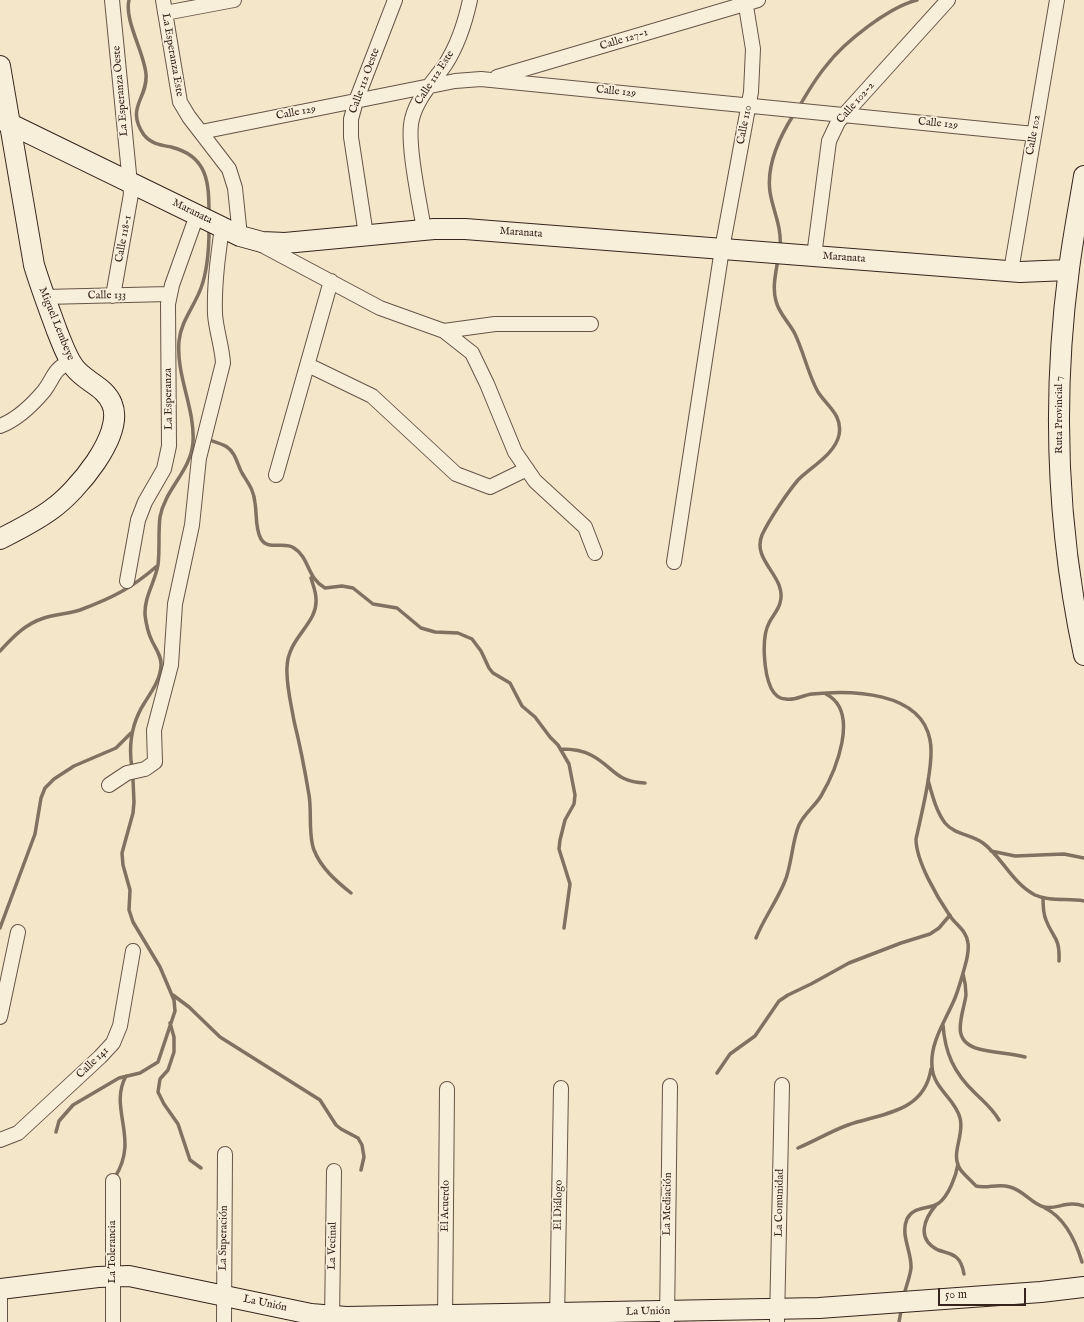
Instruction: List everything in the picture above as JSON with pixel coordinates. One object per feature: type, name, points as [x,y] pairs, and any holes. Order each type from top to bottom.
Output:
[{"type":"street","name":"La Esperanza Oeste","points":[[112,0],[130,182]]},
{"type":"street","points":[[164,7],[234,0]]},
{"type":"street","name":"Calle 112 Oeste","points":[[366,235],[350,128],[356,101],[395,0]]},
{"type":"street","name":"Calle 112 Este","points":[[424,230],[410,130],[411,121],[417,104],[456,45],[470,0]]},
{"type":"street","name":"Calle 102-2","points":[[814,256],[829,141],[838,122],[948,0]]},
{"type":"street","name":"Calle 102","points":[[1011,271],[1057,0]]},
{"type":"street","name":"Calle 127-1","points":[[491,79],[749,1]]},
{"type":"street","name":"Calle 110","points":[[674,562],[722,249],[753,78],[754,56],[749,1]]},
{"type":"street","name":"La Esperanza Este","points":[[164,7],[178,94],[184,110],[223,160],[232,178],[247,239]]},
{"type":"street","name":"Miguel Lembeye","points":[[0,69],[5,121],[34,265],[44,297],[70,362],[81,376],[102,390],[111,399],[114,417],[109,438],[83,478],[60,503],[32,522],[0,539]]},
{"type":"street","name":"Calle 129","points":[[201,132],[429,86],[464,80],[491,79],[1034,134]]},
{"type":"street","name":"Maranata","points":[[5,121],[247,239],[285,243],[424,230],[475,230],[1011,271],[1038,272],[1068,270]]},
{"type":"street","name":"Ruta Provincial 7","points":[[1084,176],[1068,270],[1060,362],[1059,446],[1068,560],[1084,655]]},
{"type":"street","name":"Calle 118-1","points":[[113,296],[131,201],[130,182]]},
{"type":"street","name":"La Esperanza","points":[[127,581],[138,520],[143,506],[164,469],[169,446],[167,315],[169,294],[198,215]]},
{"type":"street","points":[[109,785],[127,773],[145,769],[155,762],[154,730],[171,665],[175,604],[192,525],[200,458],[223,362],[215,315],[217,266],[222,227]]},
{"type":"street","points":[[247,239],[331,281],[380,308],[444,331],[472,353],[487,384],[515,452],[535,481],[585,527],[595,553]]},
{"type":"street","points":[[276,475],[331,281]]},
{"type":"street","name":"Calle 133","points":[[44,297],[169,294]]},
{"type":"street","points":[[444,331],[495,324],[591,324]]},
{"type":"street","points":[[0,426],[11,420],[40,396],[57,369],[70,362]]},
{"type":"street","points":[[308,365],[372,396],[456,474],[490,487],[527,469]]},
{"type":"street","points":[[0,1017],[18,932]]},
{"type":"street","name":"Calle 141","points":[[0,1140],[18,1133],[100,1058],[113,1043],[120,1026],[133,951]]},
{"type":"street","name":"La Comunidad","points":[[777,1316],[782,1085]]},
{"type":"street","name":"La Mediación","points":[[667,1317],[670,1086]]},
{"type":"street","name":"El Diálogo","points":[[557,1318],[561,1088]]},
{"type":"street","name":"El Acuerdo","points":[[445,1319],[448,1089]]},
{"type":"street","name":"La Superación","points":[[224,1322],[225,1154]]},
{"type":"street","name":"La Vecinal","points":[[332,1319],[334,1171]]},
{"type":"street","name":"La Tolerancia","points":[[113,1181],[113,1322]]},
{"type":"street","name":"La Unión","points":[[0,1289],[113,1275],[136,1276],[332,1319],[445,1319],[777,1316],[826,1308],[1034,1293],[1084,1287]]},
{"type":"street","points":[[0,1296],[0,1322]]},
{"type":"waterway","points":[[129,0],[129,17],[142,56],[146,74],[146,83],[137,110],[139,125],[144,135],[156,144],[183,151],[193,157],[199,164],[204,172],[207,182],[209,214]]},
{"type":"waterway","points":[[799,107],[822,71],[855,36],[894,10],[917,0]]},
{"type":"waterway","points":[[780,247],[779,226],[770,192],[770,171],[779,141],[794,114]]},
{"type":"waterway","points":[[132,768],[131,742],[134,725],[155,685],[161,666],[161,659],[148,631],[145,608],[158,565],[160,517],[167,498],[188,462],[193,442],[191,417],[180,367],[179,341],[182,327],[198,295],[205,274],[208,259],[209,229]]},
{"type":"waterway","points":[[778,259],[774,285],[777,306],[795,334],[811,378],[818,392],[836,416],[840,428],[837,442],[833,448],[822,460],[798,480],[778,507],[762,535],[760,544],[761,553],[779,585],[781,594],[779,606],[769,623],[765,637],[764,656],[769,682],[775,694],[783,699],[828,693],[864,694],[882,697],[899,703],[913,712],[924,724],[930,740],[931,761],[927,789],[916,839],[917,848],[919,858],[928,879],[952,919],[966,935],[968,946],[967,958],[959,986],[955,998],[939,1031],[933,1048],[932,1057],[933,1074],[936,1081],[954,1105],[960,1118],[961,1131],[956,1157],[957,1163],[960,1169],[976,1186],[1010,1187],[1019,1191],[1035,1203],[1049,1208],[1067,1204],[1078,1204],[1084,1206]]},
{"type":"waterway","points":[[207,439],[227,447],[234,455],[253,494],[256,507],[258,531],[264,543],[272,545],[286,545],[294,548],[303,557],[314,579],[325,588],[342,586],[353,588],[373,604],[397,608],[421,628],[435,632],[458,633],[472,639],[481,651],[493,673],[510,683],[522,706],[535,717],[558,745],[569,764],[575,795],[574,804],[565,820],[559,849],[570,884],[564,928]]},
{"type":"waterway","points":[[0,651],[25,627],[48,617],[80,610],[102,601],[121,592],[148,574],[157,566]]},
{"type":"waterway","points":[[311,578],[316,594],[315,608],[308,624],[292,647],[287,667],[288,687],[309,795],[312,844],[321,863],[335,879],[351,893]]},
{"type":"waterway","points":[[756,938],[785,881],[799,825],[821,796],[838,758],[842,743],[842,714],[836,703],[826,694]]},
{"type":"waterway","points":[[0,928],[35,834],[41,798],[45,788],[54,779],[74,766],[116,748],[131,733]]},
{"type":"waterway","points":[[561,749],[576,750],[588,753],[621,777],[627,780],[645,783]]},
{"type":"waterway","points":[[56,1132],[59,1121],[73,1105],[119,1078],[140,1073],[158,1062],[175,1011],[174,1000],[160,967],[133,922],[129,910],[130,890],[123,865],[122,853],[133,813],[133,780]]},
{"type":"waterway","points":[[928,780],[937,808],[945,823],[953,830],[983,843],[996,855],[1013,877],[1027,890],[1041,897],[1084,901]]},
{"type":"waterway","points":[[991,851],[1015,856],[1064,854],[1084,858]]},
{"type":"waterway","points":[[1043,898],[1045,917],[1056,938],[1059,961]]},
{"type":"waterway","points":[[717,1073],[730,1054],[755,1036],[779,1001],[849,963],[901,943],[930,934],[939,928],[950,915]]},
{"type":"waterway","points":[[963,974],[966,995],[960,1027],[964,1040],[970,1045],[979,1049],[1025,1057]]},
{"type":"waterway","points":[[173,995],[189,1007],[220,1037],[320,1100],[336,1125],[358,1138],[362,1145],[364,1157],[361,1170]]},
{"type":"waterway","points":[[170,1023],[174,1037],[174,1052],[168,1070],[160,1079],[158,1092],[164,1104],[178,1124],[190,1160],[201,1168]]},
{"type":"waterway","points":[[943,1025],[948,1054],[956,1070],[961,1078],[991,1109],[999,1120]]},
{"type":"waterway","points":[[798,1148],[842,1127],[887,1114],[911,1103],[920,1095],[927,1084],[931,1069]]},
{"type":"waterway","points":[[115,1177],[122,1163],[125,1149],[125,1137],[120,1100],[121,1088],[126,1076]]},
{"type":"waterway","points":[[904,1295],[911,1268],[910,1256],[905,1237],[905,1225],[907,1219],[913,1212],[935,1205],[943,1200],[952,1185],[958,1164]]},
{"type":"waterway","points":[[936,1205],[928,1216],[924,1229],[927,1240],[938,1250],[956,1257],[962,1265],[964,1274]]},
{"type":"waterway","points":[[1045,1208],[1052,1212],[1069,1231],[1082,1262]]},
{"type":"waterway","points":[[899,1322],[901,1311]]}]
